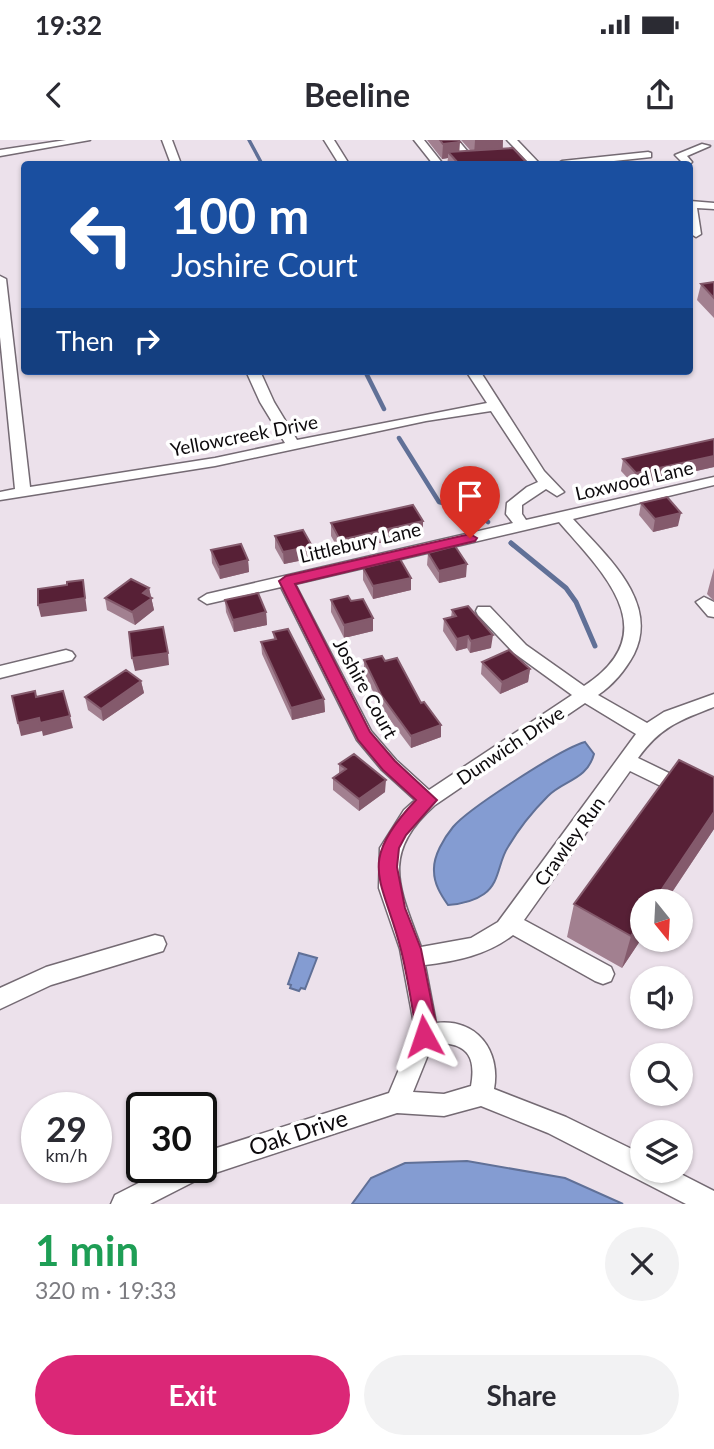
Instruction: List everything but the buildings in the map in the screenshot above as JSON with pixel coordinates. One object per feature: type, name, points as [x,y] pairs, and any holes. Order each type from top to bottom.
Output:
[{"type":"street","points":[[0,153],[85,140]]},
{"type":"street","points":[[167,140],[175,161]]},
{"type":"street","points":[[329,140],[342,161]]},
{"type":"street","points":[[419,140],[436,161]]},
{"type":"street","points":[[453,140],[470,161]]},
{"type":"street","points":[[512,140],[531,161]]},
{"type":"street","points":[[686,161],[680,155],[705,145]]},
{"type":"street","points":[[591,161],[648,155]]},
{"type":"street","points":[[514,157],[526,156]]},
{"type":"street","points":[[484,161],[490,160]]},
{"type":"street","points":[[693,204],[714,206]]},
{"type":"street","points":[[693,219],[696,234]]},
{"type":"street","points":[[0,279],[23,491]]},
{"type":"street","points":[[256,375],[267,402],[294,446]]},
{"type":"street","points":[[475,375],[552,488],[532,490],[514,503],[514,514],[523,526]]},
{"type":"street","name":"Yellowcreek Drive","points":[[0,496],[215,463],[426,417],[495,406]]},
{"type":"street","name":"Loxwood Lane","points":[[563,517],[714,481]]},
{"type":"street","name":"Littlebury Lane","points":[[207,599],[563,517]]},
{"type":"street","name":"Dunwich Drive","points":[[424,1036],[425,1024],[412,957],[389,888],[390,848],[399,830],[428,800],[586,694],[616,670],[633,644],[635,615],[623,590],[563,517]]},
{"type":"street","name":"Joshire Court","points":[[286,581],[364,735],[389,765],[428,800]]},
{"type":"street","points":[[484,611],[521,652],[561,681],[647,732]]},
{"type":"street","points":[[0,672],[66,656]]},
{"type":"street","name":"Crawley Run","points":[[412,957],[481,946],[495,938],[510,923],[647,732],[670,716],[714,701]]},
{"type":"street","points":[[627,761],[714,804]]},
{"type":"street","points":[[510,923],[603,974]]},
{"type":"street","points":[[0,999],[46,978],[155,944]]},
{"type":"street","points":[[397,1102],[424,1036],[437,1032],[454,1033],[478,1047],[486,1068],[481,1095],[557,1125],[630,1161]]},
{"type":"street","name":"Oak Drive","points":[[217,1160],[397,1102],[444,1105],[481,1095]]},
{"type":"street","points":[[124,1204],[165,1183]]},
{"type":"street","points":[[673,1183],[712,1204]]},
{"type":"water","points":[[585,742],[594,754],[591,763],[581,774],[548,796],[526,821],[505,853],[489,889],[471,901],[448,905],[437,885],[434,865],[446,836],[453,827],[516,780],[557,755]]},
{"type":"water","points":[[299,953],[317,958],[305,989],[301,988],[299,991],[290,988],[291,985],[288,984]]},
{"type":"water","points":[[467,1161],[565,1178],[623,1204],[352,1204],[371,1178],[405,1163]]},
{"type":"waterway","points":[[249,140],[260,161]]},
{"type":"waterway","points":[[367,375],[384,409]]},
{"type":"waterway","points":[[399,438],[439,502],[476,512],[488,522]]},
{"type":"waterway","points":[[513,545],[511,543],[566,588],[576,602],[595,646]]},
{"type":"route","points":[[424,1036],[425,1024],[411,949],[389,888],[388,867],[390,848],[399,830],[428,800],[375,751],[364,735],[286,581],[470,538]]}]
